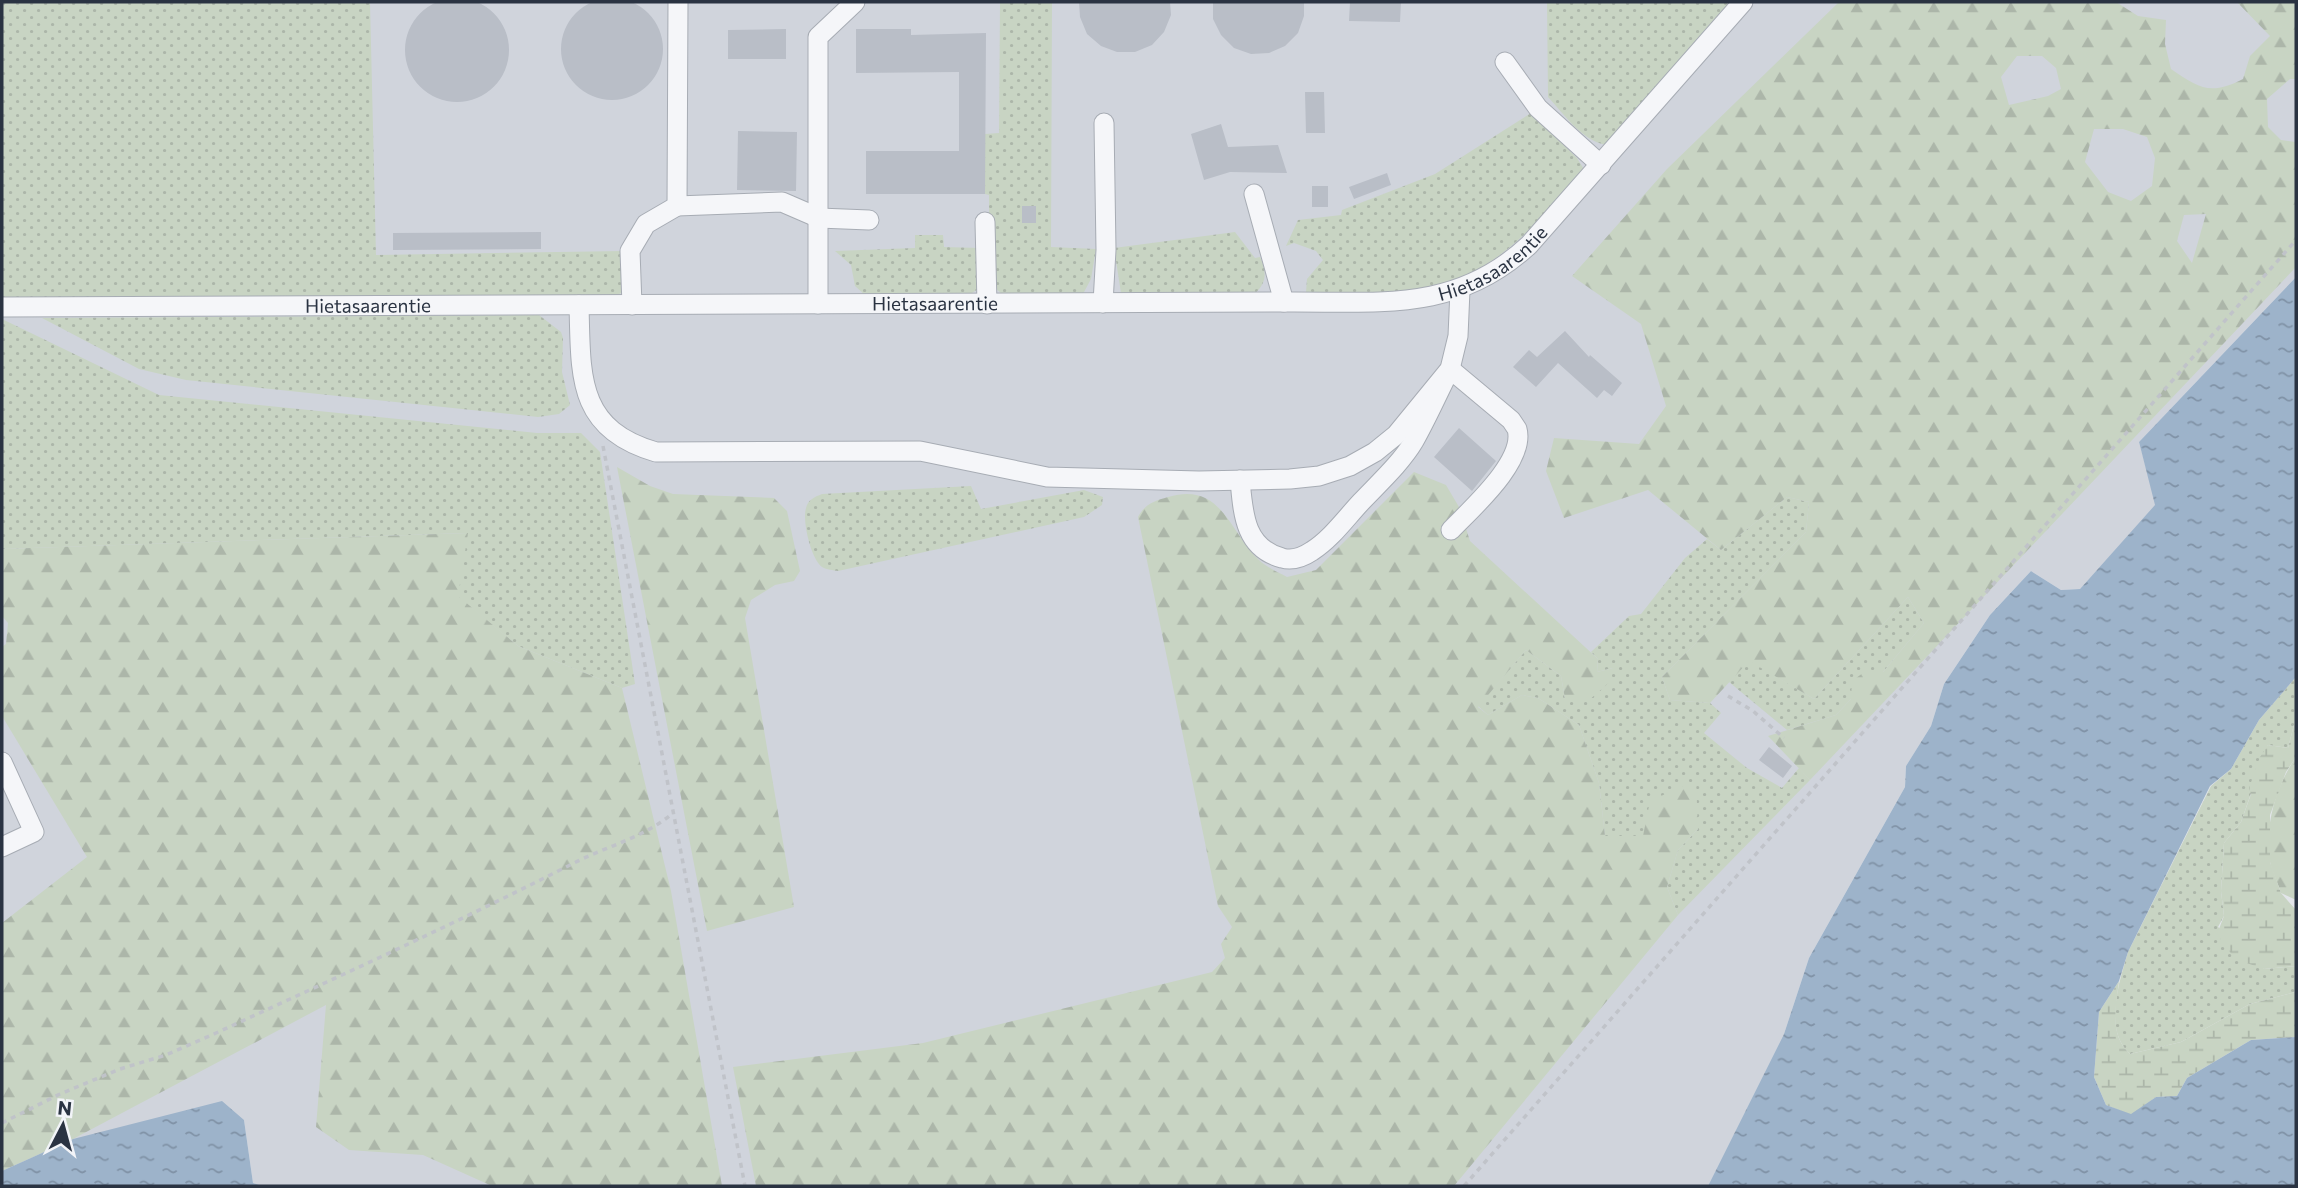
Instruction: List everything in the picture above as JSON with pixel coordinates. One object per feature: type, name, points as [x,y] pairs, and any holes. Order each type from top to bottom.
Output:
[{"type":"street","points":[[677,206],[678,2]]},
{"type":"street","points":[[818,304],[818,37],[855,2]]},
{"type":"street","name":"Hietasaarentie","points":[[2,307],[1408,300],[1460,290],[1488,277],[1522,252],[1743,2]]},
{"type":"street","points":[[1505,62],[1538,108],[1601,164]]},
{"type":"street","points":[[1103,303],[1106,250],[1104,123]]},
{"type":"street","points":[[1254,194],[1284,302]]},
{"type":"street","points":[[632,305],[630,251],[646,224],[677,206],[782,202],[819,218],[869,220]]},
{"type":"street","points":[[985,222],[987,304]]},
{"type":"street","points":[[1240,480],[1243,516],[1258,546],[1274,556],[1287,559],[1300,558],[1313,551],[1330,536],[1412,443],[1450,369],[1458,336],[1460,290]]},
{"type":"street","points":[[579,305],[583,383],[597,413],[614,432],[632,445],[656,452],[920,451],[1047,477],[1290,479],[1319,475],[1350,466],[1375,452],[1396,435],[1450,369]]},
{"type":"street","points":[[1450,369],[1511,420],[1517,430],[1516,448],[1503,474],[1451,530]]},
{"type":"street","points":[[2,762],[34,832],[2,847]]},
{"type":"path","points":[[1464,1186],[2296,240]]},
{"type":"path","points":[[597,413],[745,1186]]},
{"type":"path","points":[[1728,696],[1753,711],[1784,738]]},
{"type":"path","points":[[2,1123],[60,1094],[216,1033],[643,832],[674,812]]},
{"type":"shaded area","points":[[2,2],[2243,2],[2296,42],[2296,277],[2139,442],[2156,505],[2080,589],[2061,590],[2031,571],[1990,615],[1944,684],[1931,726],[1906,766],[1905,787],[1809,958],[1784,1034],[1708,1186],[262,1186],[253,1183],[244,1120],[73,1139],[2,1171]]},
{"type":"green space","points":[[2,2],[370,2],[376,255],[623,251],[624,291],[616,296],[2,299]]},
{"type":"green space","points":[[1000,2],[1052,2],[1051,247],[1096,249],[1091,279],[1083,294],[1002,294],[995,288],[989,195],[985,194],[985,134],[999,133]]},
{"type":"green space","points":[[1547,2],[1732,2],[1606,145],[1581,132],[1548,97]]},
{"type":"green space","points":[[1839,2],[2116,2],[2138,16],[2166,20],[2165,44],[2171,69],[2197,85],[2213,88],[2243,79],[2250,56],[2270,36],[2237,2],[2296,2],[2296,79],[2290,79],[2267,99],[2268,127],[2281,140],[2296,142],[2296,267],[1810,780],[1768,736],[1836,715],[1851,699],[1852,681],[1867,670],[1883,672],[1924,623],[1908,597],[1814,699],[1749,661],[1710,703],[1670,700],[1662,677],[1806,532],[1809,502],[1787,497],[1721,550],[1648,490],[1564,518],[1546,471],[1554,438],[1639,444],[1666,406],[1641,324],[1572,276],[1667,169]],"holes":[[[2017,56],[2042,56],[2056,68],[2061,89],[2048,96],[2009,105],[2001,77]],[[2094,129],[2123,129],[2147,137],[2155,158],[2152,186],[2131,201],[2108,192],[2085,162]],[[2206,214],[2192,263],[2177,241],[2184,215]]]},
{"type":"green space","points":[[1531,113],[1577,158],[1585,171],[1506,251],[1459,279],[1433,288],[1391,293],[1306,292],[1307,279],[1323,260],[1316,251],[1294,243],[1286,246],[1298,220],[1341,215],[1342,210],[1435,174]]},
{"type":"green space","points":[[1235,232],[1255,258],[1260,257],[1264,267],[1263,282],[1254,294],[1121,293],[1114,248]]},
{"type":"green space","points":[[915,235],[943,235],[944,247],[980,248],[978,289],[972,293],[865,295],[855,286],[851,265],[835,251],[915,248]]},
{"type":"green space","points":[[539,315],[561,332],[562,372],[570,405],[559,414],[538,417],[186,380],[139,369],[42,318]]},
{"type":"green space","points":[[2,319],[159,395],[537,433],[581,433],[600,452],[635,684],[622,688],[518,646],[457,596],[467,533],[2,549]]},
{"type":"green space","points":[[617,467],[650,486],[673,494],[774,498],[787,511],[800,571],[794,581],[775,585],[751,600],[745,618],[794,907],[707,931]]},
{"type":"green space","points":[[1414,472],[1446,485],[1459,507],[1470,541],[1598,659],[1597,672],[1613,668],[1611,681],[1588,701],[1565,699],[1561,676],[1526,650],[1478,707],[1488,715],[1522,695],[1538,698],[1579,725],[1599,783],[1605,836],[1643,836],[1650,801],[1696,780],[1698,829],[1678,850],[1667,887],[1678,915],[1454,1186],[756,1186],[733,1067],[923,1043],[1212,972],[1225,958],[1221,944],[1232,927],[1218,906],[1138,517],[1147,506],[1158,500],[1186,494],[1201,496],[1223,512],[1259,560],[1287,577],[1316,570]]},
{"type":"green space","points":[[971,486],[981,509],[1084,490],[1103,497],[1102,505],[1084,517],[838,571],[822,567],[814,556],[808,539],[805,514],[808,503],[816,496]]},
{"type":"green space","points":[[1787,497],[1809,502],[1806,532],[1662,677],[1670,700],[1710,703],[1721,713],[1704,733],[1747,768],[1782,788],[1799,768],[1810,780],[1678,915],[1667,887],[1678,850],[1698,829],[1643,836],[1605,836],[1599,783],[1579,725],[1538,698],[1522,695],[1488,715],[1478,706],[1526,650],[1561,676],[1565,699],[1613,668],[1597,672],[1598,659],[1591,652],[1629,616],[1641,614],[1685,558],[1707,539],[1721,550]]},
{"type":"green space","points":[[468,533],[458,596],[518,646],[622,688],[671,891],[722,1186],[492,1186],[423,1155],[349,1150],[316,1127],[326,1005],[73,1139],[2,1171],[2,923],[87,857],[2,716],[2,647],[6,644],[8,623],[2,616],[2,549]]},
{"type":"green space","points":[[1908,597],[1924,623],[1883,672],[1836,715],[1787,730],[1729,682],[1749,660],[1814,699]]},
{"type":"green space","points":[[2296,677],[2296,717],[2288,748],[2268,745],[2241,822],[2224,843],[2221,891],[2224,916],[2218,927],[2264,969],[2296,966],[2296,992],[2250,1004],[2181,1042],[2130,1054],[2122,1044],[2115,1019],[2118,992],[2128,952],[2211,786],[2231,769],[2259,720]]},
{"type":"green space","points":[[2296,717],[2296,757],[2286,772],[2270,815],[2270,862],[2281,893],[2296,910],[2296,966],[2264,969],[2235,959],[2217,934],[2224,916],[2221,891],[2224,843],[2241,822],[2260,757],[2268,745],[2288,748]]},
{"type":"green space","points":[[2296,757],[2296,900],[2281,893],[2271,866],[2269,834],[2277,793]]},
{"type":"green space","points":[[2119,981],[2116,1029],[2123,1046],[2130,1054],[2181,1042],[2250,1004],[2296,992],[2296,1037],[2251,1040],[2187,1078],[2177,1096],[2156,1097],[2131,1115],[2106,1105],[2094,1077],[2099,1012]]},
{"type":"water","points":[[2296,277],[2296,677],[2259,720],[2231,769],[2210,786],[2128,952],[2119,981],[2099,1012],[2094,1077],[2106,1105],[2131,1114],[2156,1097],[2177,1096],[2187,1078],[2251,1040],[2296,1037],[2296,1186],[1708,1186],[1784,1034],[1809,958],[1905,787],[1906,766],[1931,726],[1944,684],[1990,615],[2031,571],[2061,590],[2080,589],[2155,505],[2139,442]]},
{"type":"water","points":[[222,1101],[244,1120],[253,1183],[262,1186],[2,1186],[2,1171],[73,1139]]},
{"type":"building","points":[[457,-2],[477,2],[494,13],[505,30],[509,50],[505,70],[494,87],[477,98],[457,102],[437,98],[420,87],[409,70],[405,50],[409,30],[420,13],[437,2]]},
{"type":"building","points":[[612,-2],[632,2],[648,13],[659,29],[663,49],[659,69],[648,85],[632,96],[612,100],[592,96],[576,85],[565,69],[561,49],[565,29],[576,13],[592,2]]},
{"type":"building","points":[[1079,2],[1170,2],[1171,15],[1164,32],[1152,45],[1135,52],[1117,52],[1101,46],[1087,34],[1080,17]]},
{"type":"building","points":[[1213,2],[1304,2],[1304,16],[1298,33],[1285,46],[1269,53],[1251,54],[1234,48],[1221,35],[1213,19]]},
{"type":"building","points":[[1350,2],[1401,2],[1400,22],[1349,21]]},
{"type":"building","points":[[786,29],[786,59],[728,59],[728,30]]},
{"type":"building","points":[[856,29],[911,29],[911,35],[986,33],[985,194],[866,194],[866,151],[959,151],[959,72],[856,73]]},
{"type":"building","points":[[1305,92],[1324,92],[1325,133],[1306,133]]},
{"type":"building","points":[[1221,124],[1228,147],[1278,145],[1287,173],[1230,172],[1204,180],[1191,134]]},
{"type":"building","points":[[738,131],[797,132],[796,191],[737,190]]},
{"type":"building","points":[[1387,173],[1391,185],[1354,199],[1349,187]]},
{"type":"building","points":[[1312,186],[1328,186],[1328,207],[1312,207]]},
{"type":"building","points":[[1022,206],[1036,206],[1036,223],[1022,223]]},
{"type":"building","points":[[541,232],[541,249],[393,250],[393,233]]},
{"type":"building","points":[[1565,331],[1589,357],[1590,355],[1622,383],[1612,396],[1604,390],[1597,398],[1558,363],[1536,387],[1513,367],[1529,350],[1537,357]]},
{"type":"building","points":[[1459,428],[1496,461],[1472,491],[1434,457]]},
{"type":"building","points":[[1769,747],[1792,766],[1783,778],[1759,760]]}]
